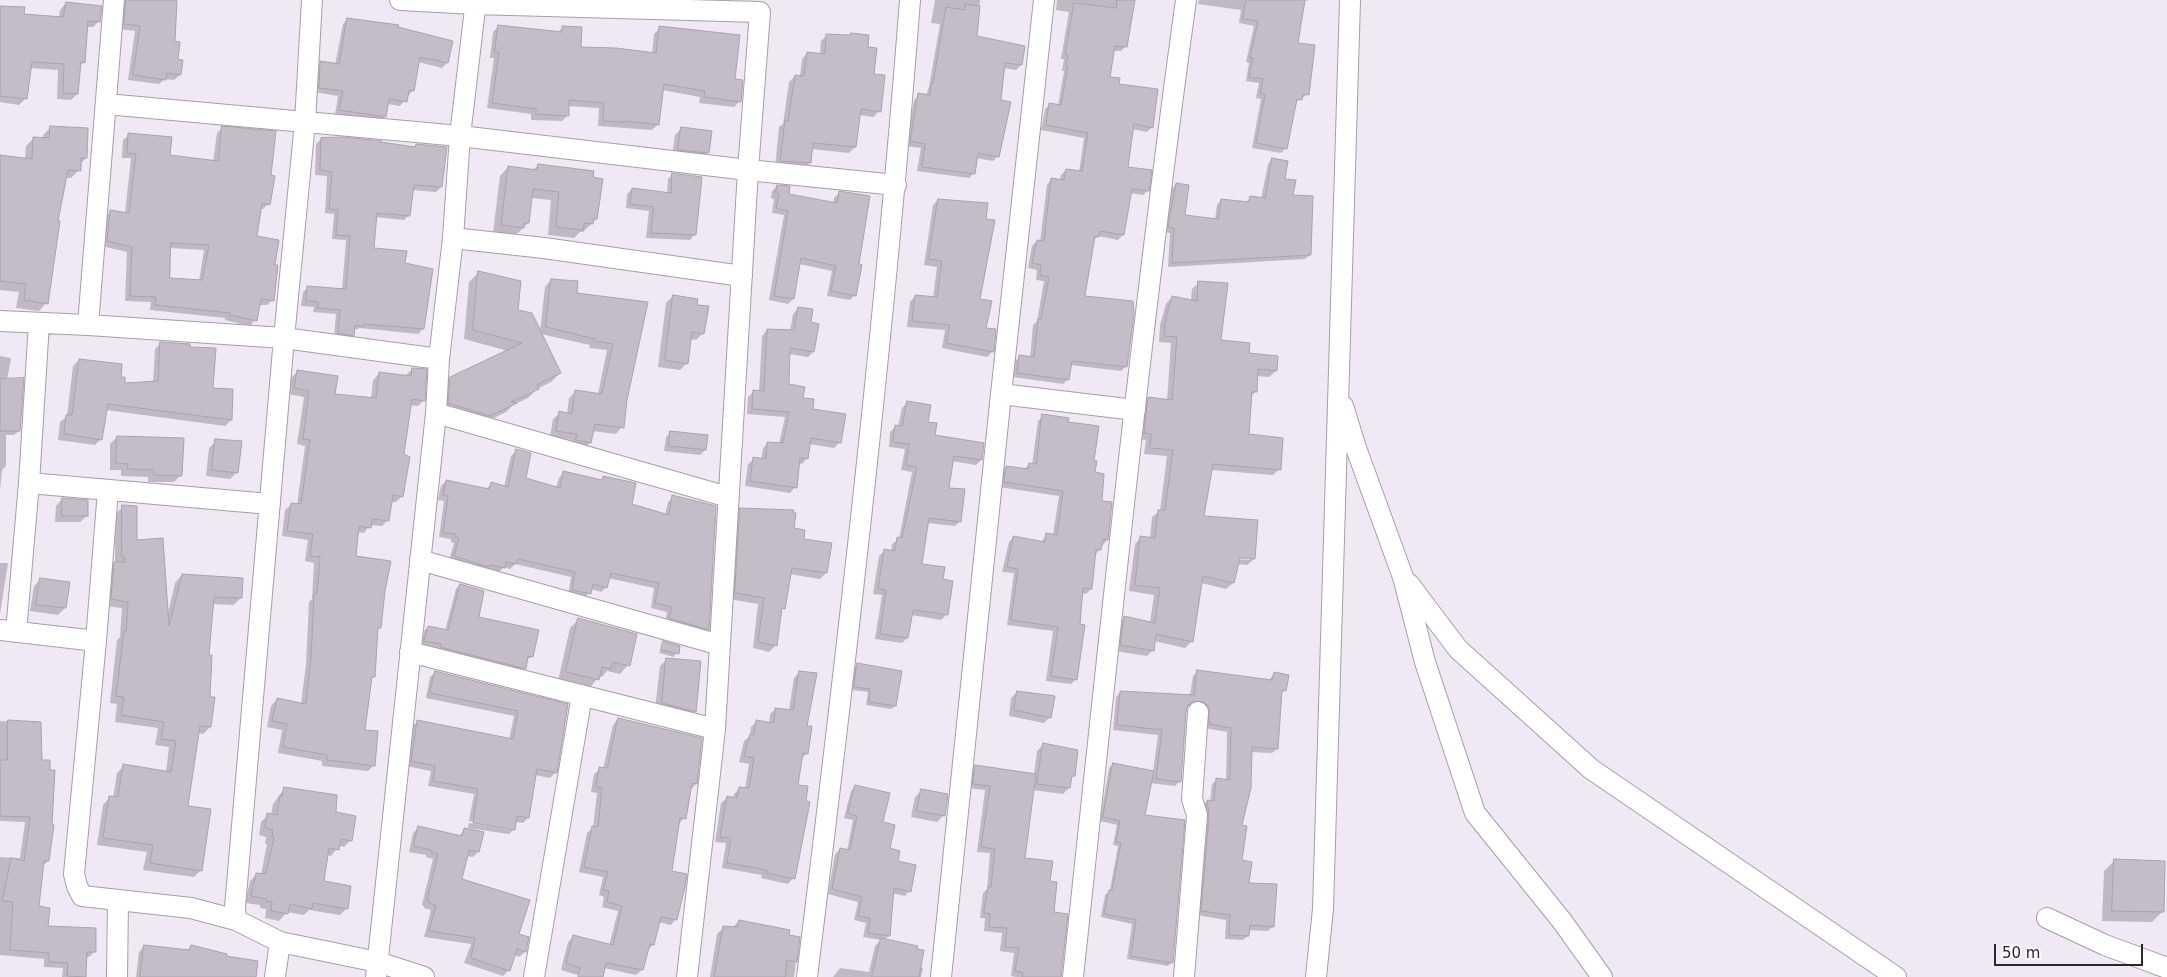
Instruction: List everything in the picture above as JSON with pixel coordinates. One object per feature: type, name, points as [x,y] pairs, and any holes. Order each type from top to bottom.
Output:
[{"type":"street","points":[[88,325],[114,0]]},
{"type":"street","points":[[236,920],[235,907],[284,338],[305,122],[312,0]]},
{"type":"street","points":[[400,0],[760,12],[748,170],[714,729],[687,977]]},
{"type":"street","points":[[807,977],[853,596],[896,185],[910,0]]},
{"type":"street","points":[[941,977],[1000,394],[1044,0]]},
{"type":"street","points":[[1073,977],[1135,410],[1166,148],[1186,0]]},
{"type":"street","points":[[1316,977],[1323,909],[1350,0]]},
{"type":"street","points":[[377,970],[436,413],[439,359],[453,238],[460,136],[476,2]]},
{"type":"street","points":[[106,104],[460,136],[748,170],[896,185]]},
{"type":"street","points":[[453,238],[544,248],[742,276]]},
{"type":"street","points":[[0,321],[284,338],[439,359]]},
{"type":"street","points":[[39,323],[29,483],[8,631],[96,640]]},
{"type":"street","points":[[1338,390],[1356,448],[1403,577],[1425,662],[1474,813],[1562,921],[1602,977]]},
{"type":"street","points":[[1000,394],[1135,410]]},
{"type":"street","points":[[436,413],[728,497]]},
{"type":"street","points":[[29,483],[270,504]]},
{"type":"street","points":[[108,490],[74,874],[82,896],[191,908],[236,920],[280,942],[377,970],[424,977]]},
{"type":"street","points":[[420,560],[720,645]]},
{"type":"street","points":[[1403,577],[1458,648],[1591,769],[1896,977]]},
{"type":"street","points":[[410,652],[714,729]]},
{"type":"street","points":[[534,977],[582,695]]},
{"type":"street","points":[[1184,977],[1197,815],[1192,799],[1198,712]]},
{"type":"street","points":[[118,900],[118,977]]},
{"type":"street","points":[[2047,918],[2104,945],[2167,968]]},
{"type":"street","points":[[275,977],[280,942]]},
{"type":"building","points":[[126,0],[177,0],[175,41],[180,42],[178,59],[183,60],[181,75],[167,73],[166,80],[133,75],[140,26],[124,24]]},
{"type":"building","points":[[1117,0],[1135,0],[1127,47],[1115,46],[1110,77],[1120,78],[1119,84],[1158,89],[1153,128],[1134,124],[1128,167],[1152,170],[1149,191],[1132,189],[1124,235],[1100,231],[1099,237],[1095,236],[1085,296],[1133,301],[1134,314],[1127,367],[1072,361],[1069,380],[1017,373],[1019,355],[1034,357],[1038,319],[1041,319],[1049,277],[1040,275],[1041,265],[1032,263],[1037,240],[1044,241],[1051,178],[1064,180],[1066,169],[1082,171],[1088,133],[1046,125],[1049,103],[1061,105],[1068,66],[1066,66],[1068,55],[1065,54],[1074,3],[1116,8]]},
{"type":"building","points":[[1246,0],[1305,0],[1298,43],[1315,45],[1309,95],[1303,94],[1302,100],[1297,99],[1287,149],[1256,143],[1265,95],[1260,93],[1263,79],[1249,77],[1253,58],[1250,58],[1258,21],[1243,19]]},
{"type":"building","points":[[66,2],[102,6],[100,22],[88,21],[85,63],[81,62],[78,94],[63,93],[64,64],[32,62],[27,99],[0,96],[0,6],[25,7],[24,14],[63,17]]},
{"type":"building","points":[[965,4],[980,6],[977,36],[1025,46],[1022,65],[1005,63],[1001,100],[1011,102],[999,157],[978,153],[975,174],[922,167],[925,144],[910,141],[918,93],[930,95],[931,83],[933,84],[946,7],[965,10]]},
{"type":"building","points":[[347,18],[399,25],[398,27],[453,41],[448,63],[420,57],[414,91],[409,90],[407,102],[389,99],[386,117],[339,110],[343,91],[319,88],[320,61],[339,64]]},
{"type":"building","points":[[498,25],[562,32],[562,26],[582,27],[581,47],[616,48],[656,53],[659,26],[740,35],[735,79],[743,80],[741,102],[704,97],[705,91],[664,84],[659,125],[626,121],[603,121],[604,103],[569,100],[569,116],[536,114],[536,109],[492,103],[499,53],[495,52]]},
{"type":"building","points":[[851,33],[869,35],[868,47],[877,48],[874,74],[885,75],[881,112],[861,109],[856,147],[813,143],[811,163],[780,161],[785,120],[788,121],[795,75],[804,76],[807,52],[825,54],[826,34],[850,35]]},
{"type":"building","points":[[50,126],[88,128],[87,158],[81,158],[81,171],[68,170],[58,221],[60,221],[48,304],[24,300],[26,284],[0,281],[0,155],[32,159],[33,137],[49,138]]},
{"type":"building","points":[[222,126],[276,131],[271,175],[275,176],[270,205],[262,203],[257,236],[279,240],[275,265],[278,265],[274,301],[261,299],[257,321],[229,315],[230,313],[155,305],[156,297],[130,296],[132,247],[107,241],[110,210],[129,213],[136,154],[127,153],[128,133],[172,137],[170,155],[218,161]],"holes":[[[171,243],[209,245],[202,280],[170,278]]]},
{"type":"building","points":[[681,127],[712,131],[709,153],[678,150]]},
{"type":"building","points":[[342,137],[415,147],[416,144],[447,147],[442,187],[414,185],[410,216],[377,213],[374,248],[407,251],[405,263],[433,269],[424,329],[364,324],[364,326],[355,325],[354,336],[338,333],[340,310],[318,308],[318,302],[306,301],[307,286],[346,289],[350,236],[336,235],[338,210],[329,209],[332,172],[320,170],[321,138]]},
{"type":"building","points":[[1272,158],[1288,161],[1285,179],[1296,180],[1293,195],[1313,196],[1311,255],[1172,263],[1174,228],[1168,227],[1176,183],[1189,185],[1185,215],[1218,219],[1221,199],[1249,202],[1250,196],[1265,198]]},
{"type":"building","points":[[538,164],[594,171],[593,177],[603,179],[597,219],[594,219],[593,224],[584,223],[583,230],[556,227],[559,192],[533,189],[529,223],[524,223],[524,228],[501,225],[508,166],[537,170]]},
{"type":"building","points":[[672,173],[702,177],[696,235],[651,233],[654,207],[630,204],[632,188],[671,193]]},
{"type":"building","points":[[777,185],[790,186],[789,194],[837,203],[839,191],[870,196],[859,264],[862,265],[856,296],[831,291],[836,266],[801,258],[794,299],[774,296],[788,211],[776,208],[779,194],[776,193]]},
{"type":"building","points":[[938,199],[988,203],[986,219],[995,220],[980,299],[992,301],[986,328],[996,329],[994,352],[946,343],[950,325],[912,321],[915,295],[937,297],[942,261],[929,259]]},
{"type":"building","points":[[478,271],[521,281],[518,310],[532,313],[561,373],[537,385],[539,389],[511,402],[517,403],[490,416],[448,403],[450,377],[522,343],[473,330]]},
{"type":"building","points":[[551,279],[578,281],[577,293],[648,302],[627,400],[624,428],[595,424],[591,443],[575,440],[577,434],[556,431],[559,411],[572,414],[575,390],[602,394],[613,344],[595,341],[595,339],[546,327]]},
{"type":"building","points":[[1198,281],[1228,283],[1221,340],[1250,343],[1249,353],[1278,356],[1277,371],[1258,369],[1257,392],[1252,392],[1249,434],[1283,438],[1281,470],[1213,464],[1204,516],[1258,520],[1255,559],[1240,558],[1234,583],[1203,576],[1193,642],[1156,634],[1154,651],[1120,645],[1124,616],[1155,623],[1160,588],[1135,585],[1140,536],[1155,538],[1158,510],[1165,510],[1173,450],[1150,448],[1151,434],[1144,433],[1148,397],[1172,400],[1177,337],[1164,336],[1166,317],[1172,296],[1197,301]]},
{"type":"building","points":[[673,295],[698,299],[697,305],[709,306],[704,334],[692,332],[688,364],[665,360]]},
{"type":"building","points":[[798,307],[813,309],[811,322],[819,324],[814,352],[790,348],[789,384],[805,387],[803,398],[814,399],[813,409],[846,414],[841,443],[811,438],[808,459],[800,458],[797,488],[750,481],[753,457],[766,459],[767,442],[783,443],[789,412],[752,409],[753,390],[764,391],[767,329],[794,330]]},
{"type":"building","points":[[160,342],[190,344],[190,347],[216,348],[213,388],[233,389],[232,420],[108,404],[102,440],[64,434],[66,415],[72,415],[79,359],[122,364],[121,377],[125,377],[125,383],[158,381]]},
{"type":"building","points":[[412,368],[427,369],[425,401],[412,399],[404,454],[410,457],[403,497],[393,495],[389,521],[372,519],[371,528],[359,526],[356,556],[391,561],[385,591],[381,628],[378,628],[375,677],[372,677],[365,730],[378,731],[375,766],[327,760],[327,755],[283,747],[287,724],[272,721],[277,698],[306,704],[311,657],[314,594],[317,594],[320,557],[310,556],[313,534],[287,531],[291,503],[301,504],[310,440],[303,439],[309,391],[294,388],[297,370],[338,376],[335,394],[376,398],[379,372],[411,376]]},
{"type":"building","points":[[24,378],[20,431],[0,431],[0,379]]},
{"type":"building","points":[[907,401],[931,405],[928,422],[937,423],[935,435],[984,443],[982,460],[954,456],[949,488],[965,489],[961,522],[929,518],[922,564],[945,567],[943,579],[953,581],[948,615],[913,611],[908,638],[880,634],[886,590],[878,589],[884,549],[895,551],[897,537],[902,538],[917,467],[906,465],[909,444],[893,442],[895,425],[902,426]]},
{"type":"building","points":[[1042,414],[1069,418],[1068,422],[1099,426],[1094,461],[1097,461],[1095,472],[1104,474],[1102,501],[1112,502],[1108,540],[1103,539],[1101,550],[1096,550],[1092,589],[1083,588],[1080,624],[1085,625],[1077,680],[1051,676],[1058,627],[1011,620],[1018,569],[1007,567],[1013,536],[1045,542],[1046,533],[1057,535],[1063,491],[1004,482],[1006,466],[1028,469],[1029,463],[1036,464]]},
{"type":"building","points":[[670,431],[708,435],[706,450],[669,446]]},
{"type":"building","points":[[117,436],[184,438],[182,476],[154,475],[154,470],[127,469],[128,464],[116,463]]},
{"type":"building","points":[[215,439],[242,441],[238,473],[212,470]]},
{"type":"building","points":[[516,449],[531,453],[526,478],[560,488],[563,471],[602,480],[603,476],[636,483],[632,504],[669,515],[672,495],[716,506],[709,630],[669,618],[672,607],[655,603],[659,583],[611,573],[607,588],[593,584],[591,594],[572,590],[575,572],[518,559],[516,564],[506,562],[505,568],[490,565],[489,567],[454,556],[459,538],[455,537],[456,534],[443,533],[448,496],[443,495],[446,480],[489,489],[491,482],[508,487]]},
{"type":"building","points":[[62,498],[88,500],[88,516],[62,516]]},
{"type":"building","points":[[122,505],[137,506],[137,540],[163,538],[169,626],[182,574],[243,578],[242,598],[214,597],[209,655],[212,655],[210,697],[215,697],[211,727],[200,726],[188,806],[211,809],[202,871],[150,863],[153,845],[103,838],[109,796],[118,797],[123,764],[171,772],[176,741],[161,739],[164,722],[121,715],[124,697],[116,696],[124,631],[126,632],[128,602],[111,599],[114,562],[125,562],[125,558],[122,557]]},
{"type":"building","points":[[740,508],[794,510],[793,513],[796,513],[794,528],[805,530],[804,539],[832,543],[827,573],[792,568],[785,609],[782,608],[777,646],[758,642],[764,598],[735,593]]},
{"type":"building","points":[[40,578],[70,582],[66,608],[36,605]]},
{"type":"building","points":[[460,584],[484,591],[479,617],[539,630],[533,657],[528,656],[526,669],[440,647],[441,644],[424,641],[428,626],[448,630]]},
{"type":"building","points":[[578,618],[637,634],[630,666],[613,662],[611,669],[602,667],[599,680],[566,672]]},
{"type":"building","points":[[663,641],[680,646],[679,654],[661,650]]},
{"type":"building","points":[[666,658],[701,661],[696,712],[662,703]]},
{"type":"building","points":[[857,663],[902,671],[896,706],[869,702],[870,689],[854,687]]},
{"type":"building","points":[[1197,670],[1272,680],[1274,672],[1289,675],[1286,691],[1282,690],[1278,749],[1252,747],[1251,788],[1242,825],[1247,826],[1242,860],[1252,862],[1249,883],[1277,884],[1274,927],[1250,925],[1249,936],[1229,935],[1230,915],[1201,911],[1209,816],[1207,800],[1214,801],[1216,778],[1230,780],[1231,728],[1209,724],[1209,707],[1204,702],[1193,701],[1188,705],[1181,782],[1156,779],[1162,730],[1117,725],[1120,691],[1194,695]]},
{"type":"building","points":[[435,671],[568,704],[557,773],[537,769],[529,818],[517,816],[515,830],[473,823],[478,789],[433,781],[435,766],[411,761],[417,720],[513,739],[518,711],[430,693]]},
{"type":"building","points":[[799,671],[817,673],[807,726],[812,726],[808,754],[803,753],[798,785],[808,786],[806,801],[810,802],[795,879],[766,873],[767,870],[727,863],[731,838],[720,837],[727,796],[737,798],[739,787],[749,788],[754,758],[744,756],[750,734],[754,735],[756,720],[774,723],[775,708],[793,710]]},
{"type":"building","points":[[1017,691],[1055,696],[1051,718],[1014,710]]},
{"type":"building","points":[[618,718],[702,738],[697,784],[692,783],[686,819],[680,818],[672,871],[687,874],[685,887],[677,920],[661,917],[654,945],[650,944],[643,970],[606,963],[603,977],[578,977],[580,968],[566,963],[573,935],[613,945],[622,906],[607,902],[609,891],[603,890],[608,872],[584,867],[592,826],[598,827],[602,788],[596,787],[599,767],[607,768]]},
{"type":"building","points":[[8,720],[41,722],[42,760],[50,760],[50,770],[55,770],[52,825],[54,825],[49,861],[44,861],[39,906],[50,908],[48,926],[96,928],[96,952],[87,952],[86,977],[67,976],[68,963],[49,962],[49,953],[10,950],[13,902],[2,901],[11,858],[24,861],[30,817],[0,816],[0,760],[7,760]]},
{"type":"building","points":[[1043,743],[1078,750],[1075,776],[1072,776],[1070,788],[1037,784]]},
{"type":"building","points":[[1113,763],[1154,771],[1145,815],[1185,820],[1173,963],[1131,956],[1136,920],[1104,914],[1109,890],[1112,890],[1121,843],[1116,842],[1120,821],[1103,817]]},
{"type":"building","points":[[975,765],[1036,774],[1025,858],[1053,861],[1050,881],[1057,882],[1054,912],[1068,914],[1061,977],[1022,977],[1023,973],[1015,971],[1019,948],[1005,947],[1007,928],[989,927],[990,914],[984,913],[984,911],[988,887],[991,887],[995,849],[981,847],[990,786],[973,784]]},
{"type":"building","points":[[855,785],[890,793],[883,822],[895,825],[890,848],[900,851],[898,861],[916,865],[911,892],[894,888],[890,936],[868,933],[870,918],[858,916],[862,897],[832,889],[840,848],[850,850],[857,816],[848,813]]},
{"type":"building","points":[[284,787],[337,795],[336,812],[356,816],[352,841],[341,839],[339,850],[329,848],[324,881],[351,886],[348,909],[313,903],[312,909],[290,904],[288,914],[271,911],[272,902],[251,896],[256,873],[266,874],[274,837],[272,837],[273,830],[265,828],[267,813],[277,815],[280,795],[282,796]]},
{"type":"building","points":[[921,789],[948,794],[945,816],[917,811]]},
{"type":"building","points":[[418,826],[462,836],[464,828],[484,832],[479,852],[469,850],[462,879],[530,900],[519,934],[529,937],[526,952],[517,949],[510,971],[471,958],[475,938],[429,931],[436,905],[429,903],[429,900],[427,900],[438,854],[431,852],[431,850],[414,846]]},
{"type":"building","points":[[2114,859],[2165,861],[2164,912],[2112,911]]},
{"type":"building","points":[[739,920],[790,930],[789,935],[800,937],[797,962],[787,960],[785,977],[714,977],[723,926],[737,927]]},
{"type":"building","points":[[881,938],[918,946],[917,949],[924,950],[919,977],[872,977]]},
{"type":"building","points":[[144,945],[189,950],[191,945],[227,954],[226,956],[258,961],[256,977],[140,977]]}]
